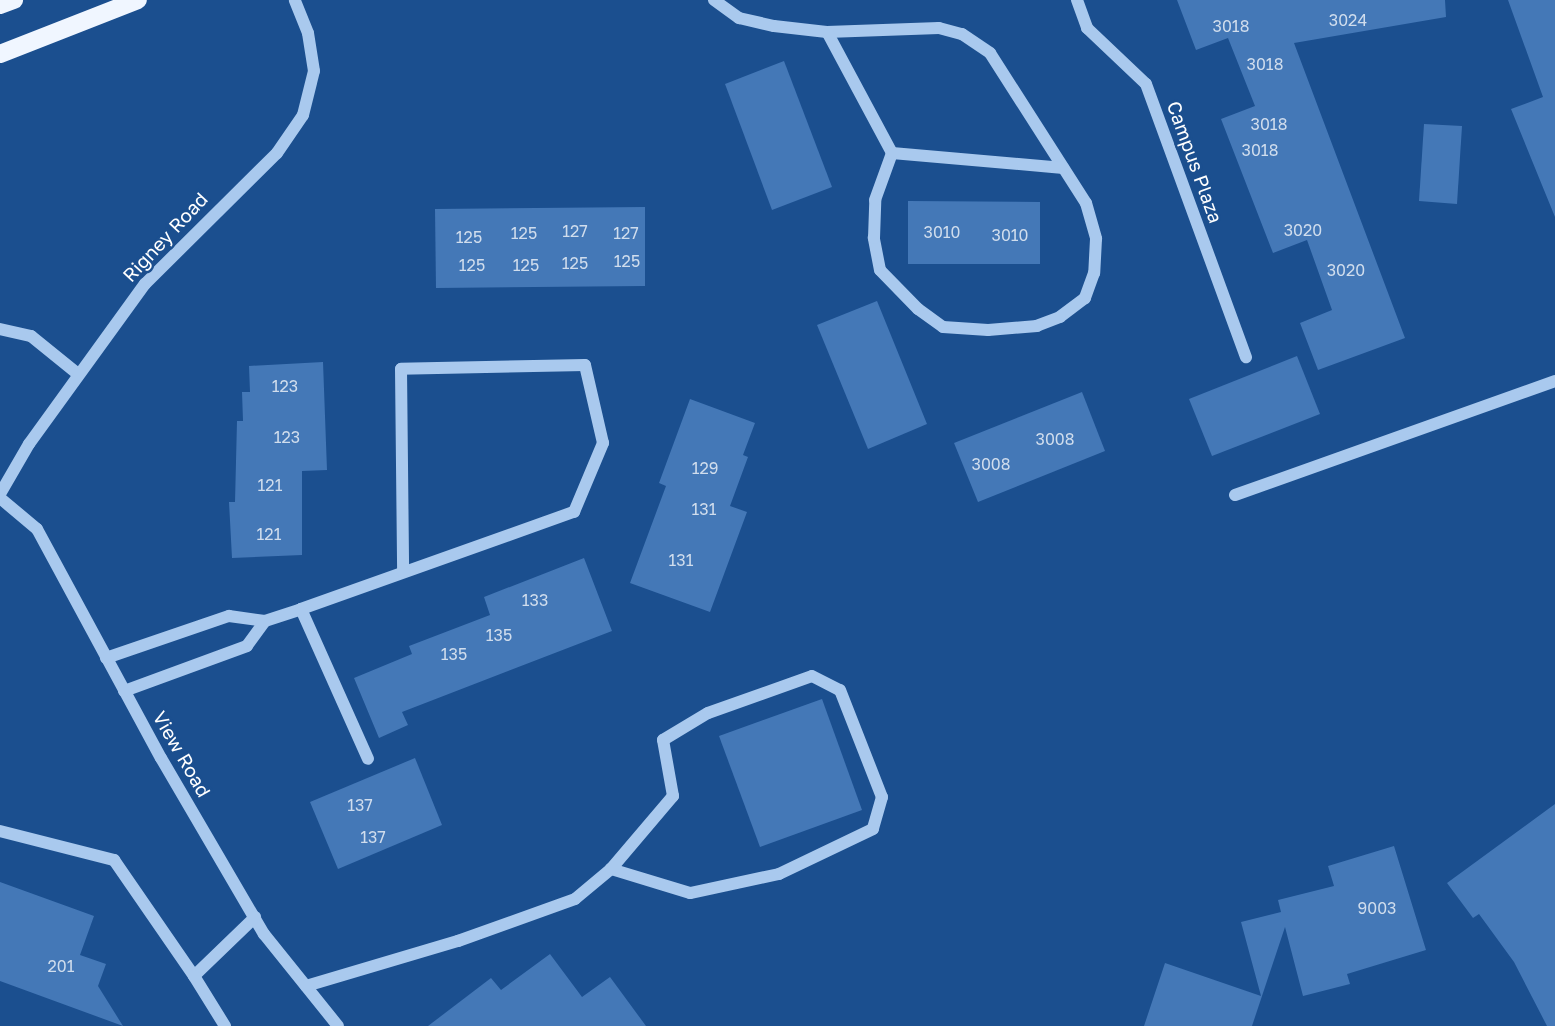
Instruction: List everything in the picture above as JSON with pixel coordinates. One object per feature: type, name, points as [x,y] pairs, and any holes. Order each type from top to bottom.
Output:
[{"type":"main road","points":[[0,5],[14,0]]},
{"type":"main road","points":[[0,54],[138,0]]},
{"type":"street","name":"Rigney Road","points":[[0,496],[78,374],[145,284],[276,153],[303,115],[314,71],[308,33],[295,0]]},
{"type":"street","points":[[714,0],[739,18],[827,32],[939,28],[962,34],[990,53],[1086,203],[1096,239],[1094,273],[1085,298],[1060,317],[1037,326],[988,330],[943,327],[918,309],[880,270],[874,238],[875,200],[892,153],[827,32]]},
{"type":"street","name":"Campus Plaza","points":[[1077,0],[1087,28],[1146,84],[1246,357]]},
{"type":"street","points":[[892,153],[1063,168]]},
{"type":"street","points":[[0,329],[31,336],[78,374]]},
{"type":"street","points":[[106,658],[229,616],[265,621],[574,512],[603,443],[585,365],[401,369],[403,572]]},
{"type":"street","points":[[1235,495],[1555,381]]},
{"type":"street","name":"View Road","points":[[0,496],[37,529],[124,691],[254,917],[338,1026]]},
{"type":"street","points":[[301,609],[368,759]]},
{"type":"street","points":[[124,691],[247,646],[265,621]]},
{"type":"street","points":[[306,986],[543,912],[575,899],[611,869],[673,796],[663,740],[708,713],[812,676],[841,690],[882,797],[873,830],[779,874],[690,893],[611,869]]},
{"type":"street","points":[[0,831],[114,860],[225,1026]]},
{"type":"street","points":[[194,976],[254,917]]},
{"type":"building","points":[[1177,0],[1445,0],[1446,17],[1294,43],[1405,338],[1318,370],[1300,323],[1332,310],[1307,240],[1273,253],[1221,119],[1255,106],[1228,38],[1196,50]]},
{"type":"building","points":[[1508,0],[1555,0],[1555,217],[1511,109],[1543,97]]},
{"type":"building","points":[[784,61],[832,187],[772,210],[725,84]]},
{"type":"building","points":[[1424,124],[1462,126],[1457,204],[1419,201]]},
{"type":"building","points":[[908,201],[1040,202],[1040,264],[908,264]]},
{"type":"building","points":[[645,207],[645,286],[436,288],[435,209]]},
{"type":"building","points":[[877,301],[927,424],[868,449],[817,325]]},
{"type":"building","points":[[1297,356],[1320,414],[1212,456],[1189,399]]},
{"type":"building","points":[[323,362],[327,470],[302,471],[302,555],[232,558],[229,502],[235,502],[237,421],[243,421],[242,392],[250,392],[249,366]]},
{"type":"building","points":[[1082,392],[1105,451],[978,502],[954,443]]},
{"type":"building","points":[[690,399],[755,423],[743,455],[748,457],[730,506],[747,512],[710,612],[630,583],[666,486],[659,483]]},
{"type":"building","points":[[584,558],[612,631],[402,712],[408,725],[379,738],[354,678],[412,654],[409,646],[490,615],[484,597]]},
{"type":"building","points":[[822,699],[862,810],[760,847],[719,736]]},
{"type":"building","points":[[415,758],[442,825],[338,869],[310,802]]},
{"type":"building","points":[[1555,804],[1555,1026],[1547,1026],[1514,962],[1479,914],[1473,918],[1447,883]]},
{"type":"building","points":[[1394,846],[1426,950],[1347,974],[1350,984],[1303,996],[1285,927],[1252,1026],[1144,1026],[1165,963],[1261,996],[1241,922],[1281,912],[1278,900],[1334,886],[1328,866]]},
{"type":"building","points":[[0,882],[94,916],[80,955],[106,964],[98,986],[123,1026],[0,981]]},
{"type":"building","points":[[550,954],[582,997],[610,977],[646,1026],[428,1026],[491,978],[501,990]]}]
